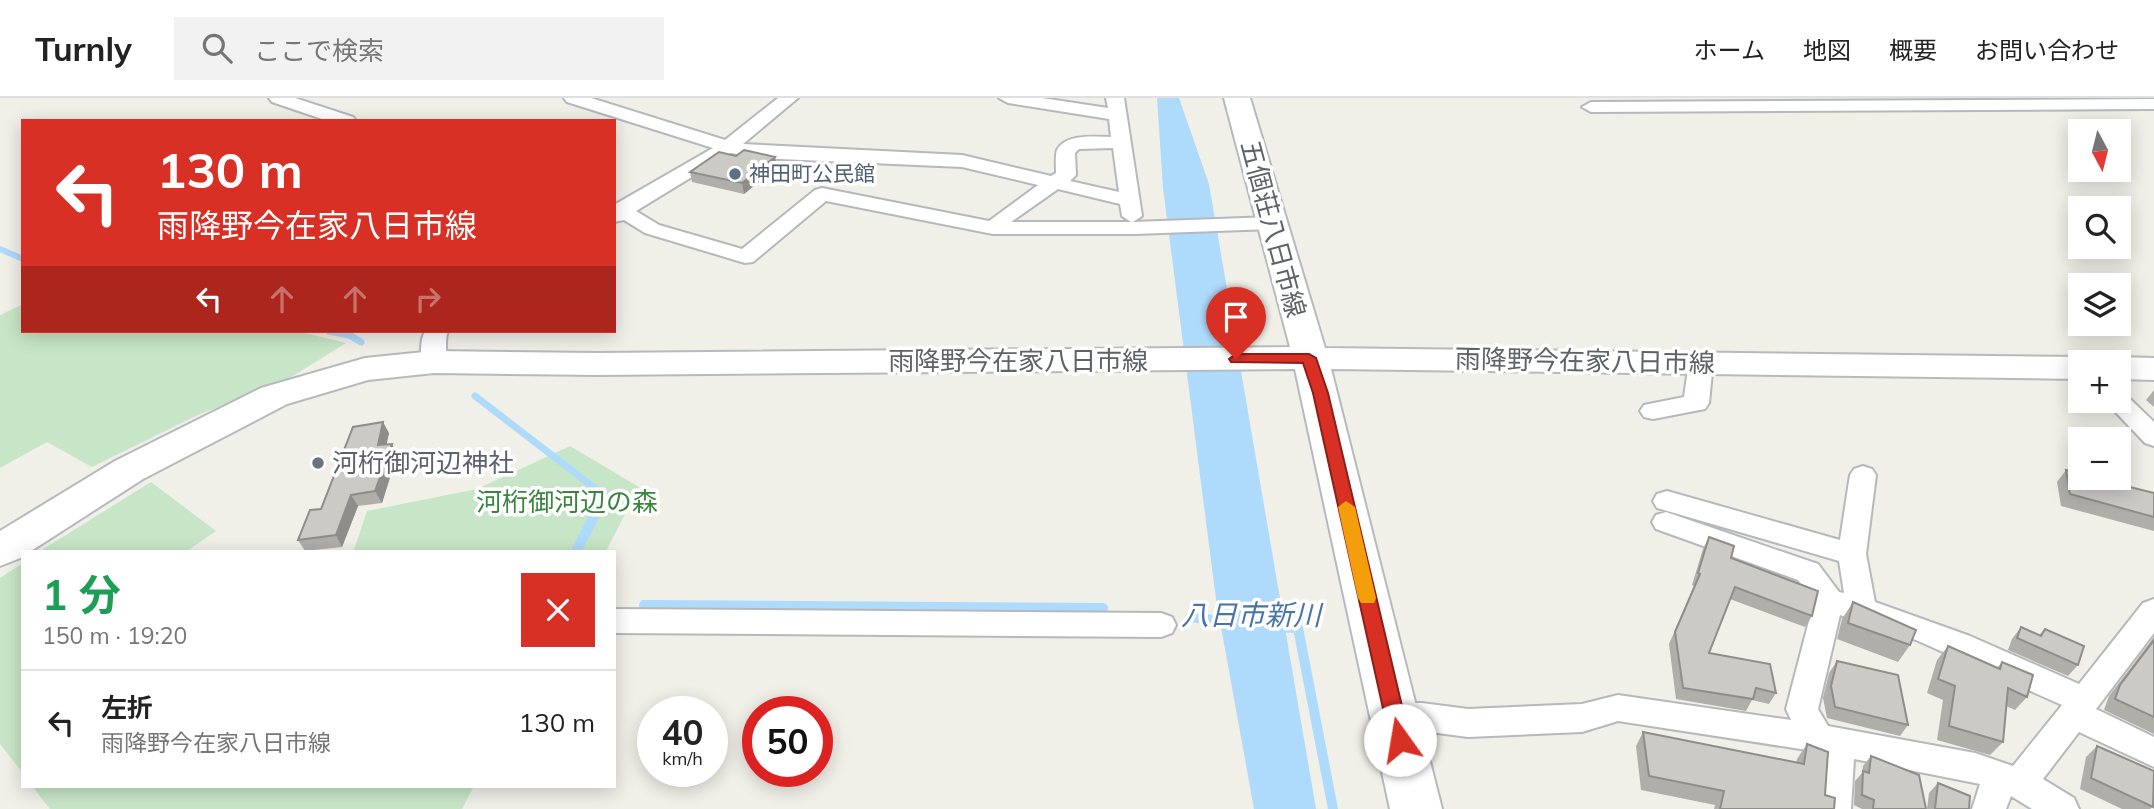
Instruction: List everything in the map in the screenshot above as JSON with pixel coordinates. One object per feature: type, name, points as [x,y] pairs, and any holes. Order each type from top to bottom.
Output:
[{"type":"main road","name":"五個荘八日市線","points":[[1237,98],[1272,223],[1296,358],[1320,393],[1416,809]]},
{"type":"main road","name":"雨降野今在家八日市線","points":[[0,551],[129,470],[274,396],[435,346],[612,364],[1296,358],[2068,368]]},
{"type":"main road","points":[[2131,368],[2154,369]]},
{"type":"street","points":[[278,98],[341,119]]},
{"type":"street","points":[[573,98],[728,147],[758,152],[962,161],[1127,200]]},
{"type":"street","points":[[616,213],[728,147],[789,98]]},
{"type":"street","points":[[1008,98],[1116,106],[1127,200],[1135,228]]},
{"type":"street","points":[[1591,107],[2154,104]]},
{"type":"street","points":[[993,228],[1009,213],[1066,175],[1066,151],[1073,144],[1121,142]]},
{"type":"street","points":[[616,213],[652,229],[745,257],[822,194],[993,228],[1135,228],[1272,223]]},
{"type":"street","points":[[1653,411],[1696,403],[1701,362]]},
{"type":"street","points":[[2129,413],[2154,438]]},
{"type":"street","points":[[1861,608],[1852,554],[1863,475]]},
{"type":"street","points":[[1667,512],[1852,554]]},
{"type":"street","points":[[1667,512],[1808,572],[1829,601],[1861,608],[1959,644],[2079,707],[2154,753]]},
{"type":"street","points":[[1829,601],[1802,709],[1828,740],[1834,809]]},
{"type":"street","points":[[1989,809],[2010,780],[2079,707],[2154,611]]},
{"type":"street","points":[[616,621],[1161,625]]},
{"type":"street","points":[[1394,717],[1422,717],[1468,723],[1582,718],[1619,708],[1828,740],[1975,768],[2010,780],[2062,809]]},
{"type":"green space","points":[[21,305],[21,333],[305,333],[346,343],[280,384],[200,414],[92,467],[47,442],[0,468],[0,315]]},
{"type":"green space","name":"河桁御河辺の森","points":[[570,446],[639,487],[607,550],[354,550],[367,511],[477,489]]},
{"type":"green space","points":[[151,482],[216,531],[188,550],[42,550]]},
{"type":"green space","points":[[21,564],[21,770],[0,744],[0,578]]},
{"type":"green space","points":[[34,788],[473,788],[462,809],[50,809]]},
{"type":"water","name":"八日市新川","points":[[1157,98],[1179,98],[1209,184],[1316,809],[1254,809],[1216,599],[1163,188]]},
{"type":"building","points":[[744,150],[775,157],[742,183],[690,172],[719,152],[736,156]]},
{"type":"building","points":[[383,422],[378,445],[392,444],[375,491],[351,495],[336,535],[298,540],[310,510],[321,509],[353,427]]},
{"type":"building","points":[[2131,487],[2154,493],[2154,517],[2070,494],[2069,490],[2131,490]]},
{"type":"building","points":[[1709,537],[1734,546],[1731,558],[1818,591],[1812,616],[1735,587],[1709,653],[1770,664],[1776,693],[1756,688],[1753,699],[1683,688],[1675,632],[1700,574],[1698,573]]},
{"type":"building","points":[[1853,602],[1916,630],[1910,645],[1848,623]]},
{"type":"building","points":[[2021,627],[2041,636],[2045,629],[2084,646],[2078,665],[2017,638]]},
{"type":"building","points":[[2154,640],[2154,717],[2115,699],[2120,685]]},
{"type":"building","points":[[1948,646],[2000,669],[2002,662],[2033,675],[2027,697],[2008,688],[2003,742],[1949,726],[1955,686],[1938,679]]},
{"type":"building","points":[[1837,661],[1898,675],[1908,725],[1835,707],[1831,686]]},
{"type":"building","points":[[1643,732],[1804,764],[1807,744],[1828,752],[1825,795],[1835,798],[1834,809],[1720,809],[1724,791],[1649,776]]},
{"type":"building","points":[[2097,746],[2154,771],[2153,807],[2091,778]]},
{"type":"building","points":[[1871,756],[1919,775],[1926,809],[1873,809],[1874,800],[1862,795],[1863,771],[1869,773]]},
{"type":"building","points":[[1938,783],[1970,796],[1969,809],[1935,809]]},
{"type":"waterway","points":[[0,249],[21,258]]},
{"type":"waterway","points":[[339,333],[361,342]]},
{"type":"waterway","points":[[475,396],[605,496],[594,517]]},
{"type":"waterway","points":[[577,550],[595,515]]},
{"type":"waterway","points":[[644,605],[1103,608]]},
{"type":"waterway","points":[[1190,617],[1228,622]]},
{"type":"waterway","points":[[1276,627],[1298,628],[1333,809]]},
{"type":"slow traffic","points":[[1346,507],[1367,598]]},
{"type":"place","name":"神田町公民館","points":[[735,174]]},
{"type":"place","name":"河桁御河辺神社","points":[[318,463]]},
{"type":"route","points":[[1236,359],[1309,358],[1320,393],[1400,740]]}]
